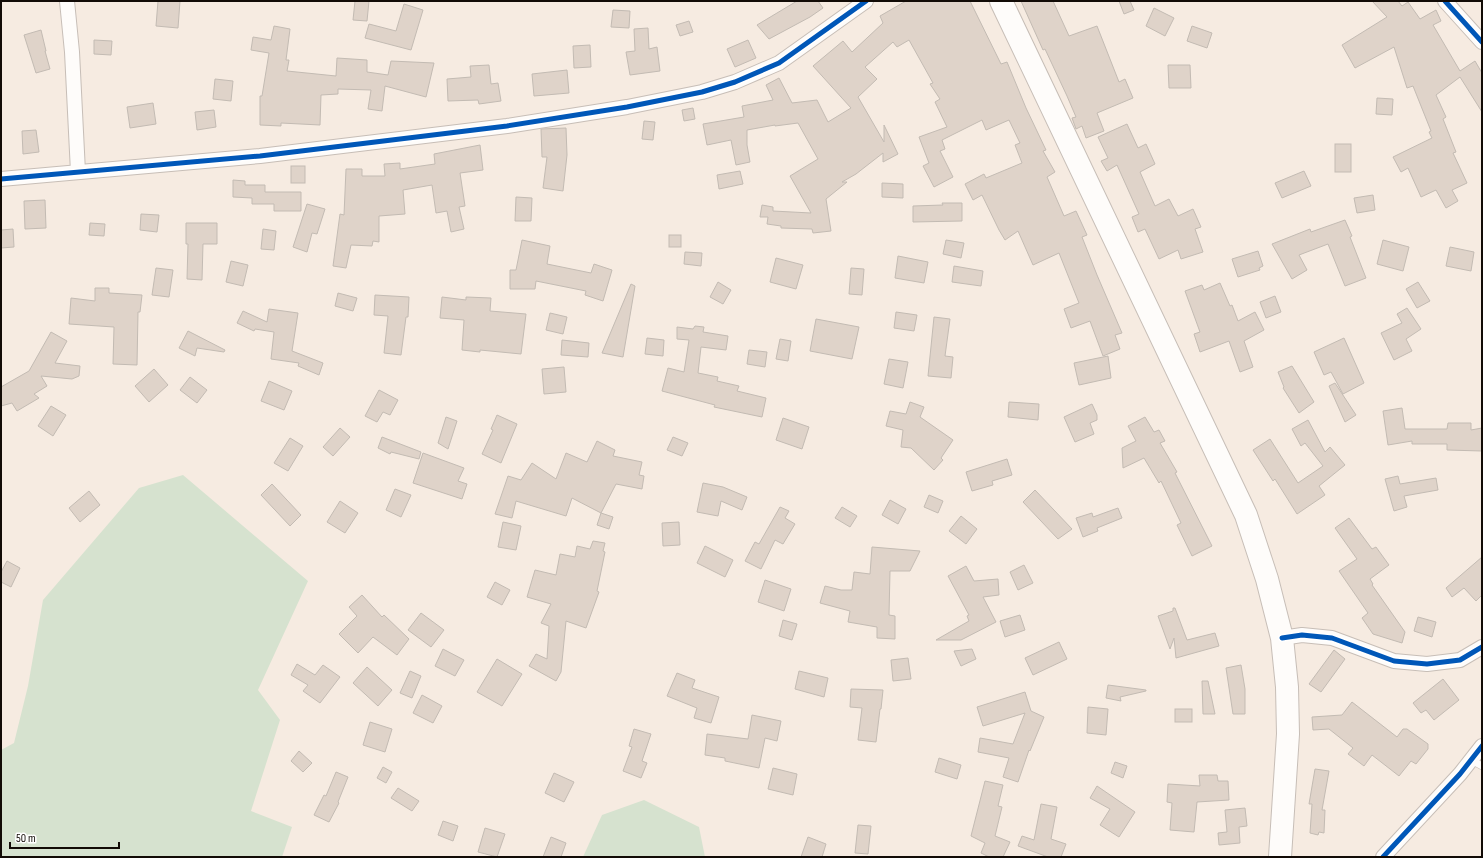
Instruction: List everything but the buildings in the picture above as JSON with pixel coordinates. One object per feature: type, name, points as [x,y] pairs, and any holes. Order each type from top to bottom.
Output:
[{"type":"highway","points":[[1001,1],[1246,515],[1267,579],[1282,638],[1287,687],[1288,734],[1280,857]]},
{"type":"street","points":[[67,1],[72,52],[78,172]]},
{"type":"street","points":[[1,179],[260,156],[500,127],[627,107],[702,92],[735,82],[779,63],[866,1]]},
{"type":"street","points":[[1446,1],[1482,42]]},
{"type":"street","points":[[1282,638],[1302,635],[1332,638],[1394,661],[1427,664],[1460,660],[1482,647]]},
{"type":"street","points":[[1383,857],[1460,774],[1477,763],[1482,746]]},
{"type":"green space","points":[[183,475],[308,581],[258,690],[280,720],[251,811],[292,827],[282,857],[1,857],[1,750],[14,743],[28,686],[43,600],[139,488]]},
{"type":"green space","points":[[644,800],[699,827],[705,857],[583,857],[602,815]]},
{"type":"cycle path","points":[[1,179],[260,156],[507,126],[627,107],[702,92],[735,82],[779,63],[866,1]]},
{"type":"cycle path","points":[[1445,1],[1482,42]]},
{"type":"cycle path","points":[[1282,638],[1302,635],[1332,638],[1394,661],[1427,664],[1460,660],[1482,647]]},
{"type":"cycle path","points":[[1383,857],[1460,774],[1482,746]]}]
